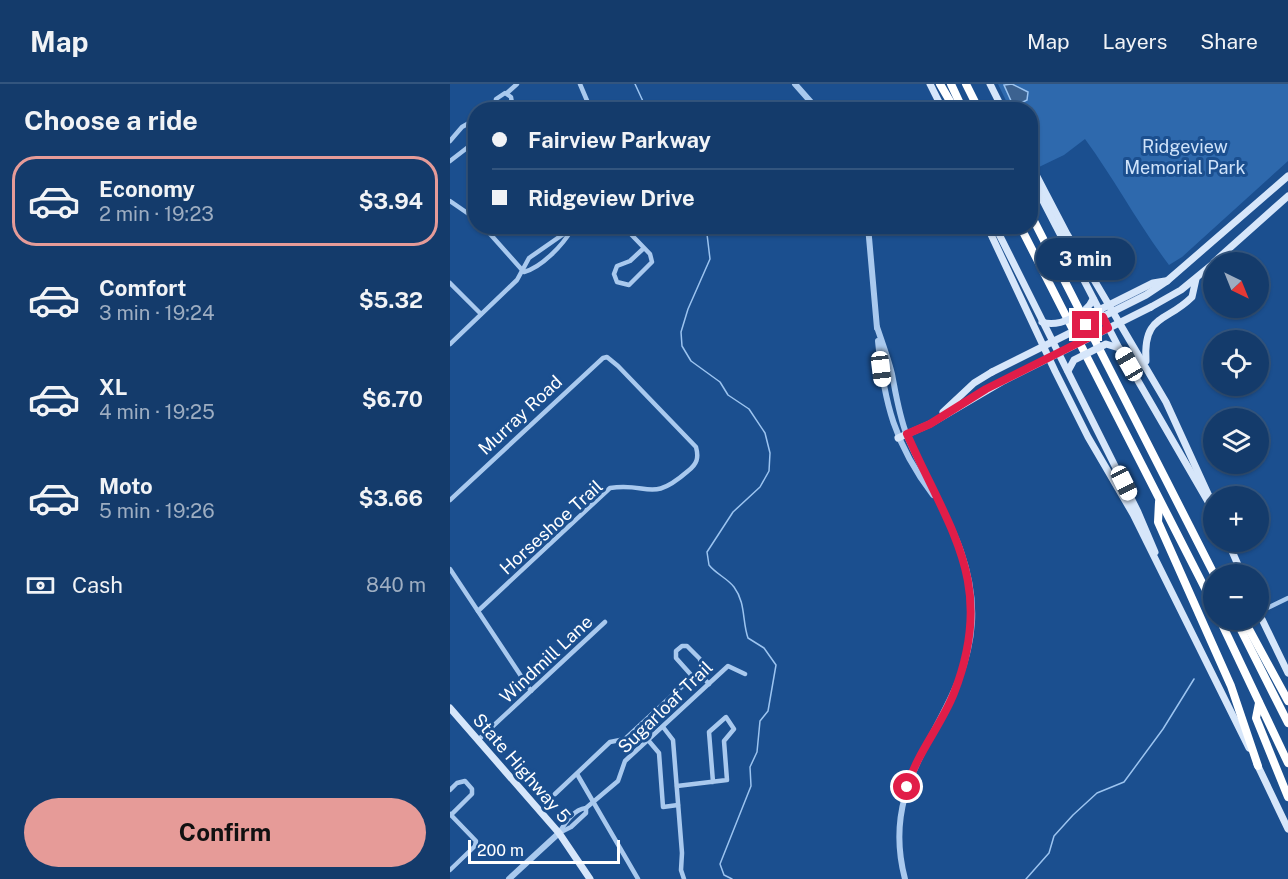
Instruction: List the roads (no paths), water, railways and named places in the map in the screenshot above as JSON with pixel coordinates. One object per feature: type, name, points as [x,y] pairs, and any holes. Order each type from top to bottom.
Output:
[{"type":"highway","points":[[940,84],[950,102]]},
{"type":"highway","points":[[951,84],[958,102]]},
{"type":"highway","points":[[966,84],[975,102]]},
{"type":"highway","points":[[1038,229],[1209,564]]},
{"type":"highway","points":[[1024,234],[1203,585]]},
{"type":"highway","points":[[1159,500],[1158,522],[1231,686],[1258,766]]},
{"type":"highway","points":[[1177,500],[1213,564]]},
{"type":"highway","points":[[1225,630],[1288,762]]},
{"type":"highway","points":[[1241,630],[1288,723]]},
{"type":"highway","points":[[1249,630],[1288,701]]},
{"type":"highway","points":[[1260,703],[1256,718],[1288,797]]},
{"type":"main road","points":[[930,84],[939,102]]},
{"type":"main road","points":[[990,84],[999,102]]},
{"type":"main road","points":[[930,424],[974,383],[992,372],[1101,314],[1146,295],[1167,281],[1288,176]]},
{"type":"main road","points":[[1038,178],[1097,286],[1146,364],[1186,442],[1205,486]]},
{"type":"main road","points":[[1038,192],[1108,328],[1203,493]]},
{"type":"main road","points":[[1226,252],[1288,196]]},
{"type":"main road","points":[[1256,204],[1266,216]]},
{"type":"main road","points":[[991,234],[1055,371],[1160,569],[1288,829]]},
{"type":"main road","points":[[999,234],[1152,539],[1160,569]]},
{"type":"main road","points":[[898,438],[930,424],[986,389],[1181,290],[1203,273]]},
{"type":"main road","points":[[1146,364],[1145,341],[1148,333],[1153,325],[1192,297],[1196,279]]},
{"type":"main road","points":[[1042,322],[1058,324],[1089,308],[1093,299]]},
{"type":"main road","points":[[1068,371],[1074,360],[1106,344],[1119,348]]},
{"type":"main road","points":[[1268,630],[1288,673]]},
{"type":"main road","name":"State Highway 5","points":[[450,708],[559,833],[590,879]]},
{"type":"street","points":[[496,102],[496,99],[517,84]]},
{"type":"street","points":[[580,84],[588,102]]},
{"type":"street","points":[[795,84],[811,102]]},
{"type":"street","points":[[507,93],[512,102]]},
{"type":"street","points":[[450,141],[468,123]]},
{"type":"street","points":[[450,161],[468,147]]},
{"type":"street","points":[[450,201],[468,213]]},
{"type":"street","points":[[490,234],[524,272]]},
{"type":"street","points":[[524,272],[525,263],[529,258],[546,243],[562,234]]},
{"type":"street","points":[[450,344],[524,272],[537,266],[569,234]]},
{"type":"street","points":[[631,234],[644,248],[652,259],[651,265],[629,285],[620,284],[614,278],[615,269],[644,248]]},
{"type":"street","points":[[869,234],[884,394],[898,438],[913,468],[946,516]]},
{"type":"street","points":[[450,283],[481,314]]},
{"type":"street","points":[[877,327],[907,434],[946,516],[967,567],[971,624],[962,671],[952,696],[919,756],[907,787],[899,829],[905,879]]},
{"type":"street","name":"Murray Road","points":[[450,500],[603,358],[611,360]]},
{"type":"street","name":"Horseshoe Trail","points":[[478,611],[610,488],[625,486],[655,490],[666,488],[694,466],[698,455],[696,447],[611,360]]},
{"type":"street","points":[[450,569],[531,691]]},
{"type":"street","points":[[1269,607],[1288,598]]},
{"type":"street","name":"Windmill Lane","points":[[478,740],[605,622]]},
{"type":"street","points":[[555,794],[610,742],[625,739],[693,677],[701,669],[700,659],[687,646],[682,646],[676,651],[676,658],[693,677]]},
{"type":"street","name":"Sugarloaf Trail","points":[[559,833],[571,828],[586,813],[586,808],[618,781],[625,762],[728,666],[745,674]]},
{"type":"street","points":[[698,672],[709,684]]},
{"type":"street","points":[[676,786],[713,782],[726,780],[724,741],[734,729],[726,717],[709,732],[713,782]]},
{"type":"street","points":[[663,727],[673,740],[681,870],[684,879]]},
{"type":"street","points":[[648,740],[659,753],[663,807],[678,805]]},
{"type":"street","points":[[577,774],[638,879]]},
{"type":"street","points":[[450,790],[457,783],[465,781],[472,789],[472,794],[450,814],[476,841],[475,846],[450,870]]},
{"type":"street","points":[[509,879],[559,833]]},
{"type":"waterway","points":[[635,84],[643,102]]},
{"type":"waterway","points":[[707,234],[710,259],[688,309],[681,332],[682,346],[691,361],[720,382],[728,395],[749,409],[765,433],[770,453],[769,471],[760,487],[733,512],[707,552],[709,565],[738,593],[748,638],[764,648],[776,665],[768,711],[760,721],[757,752],[750,767],[751,786],[720,864],[724,875],[732,879]]},
{"type":"waterway","points":[[1026,879],[1049,853],[1054,836],[1073,815],[1097,793],[1124,782],[1163,729],[1194,679]]},
{"type":"park label","name":"Ridgeview Memorial Park","points":[[1185,156]]}]
